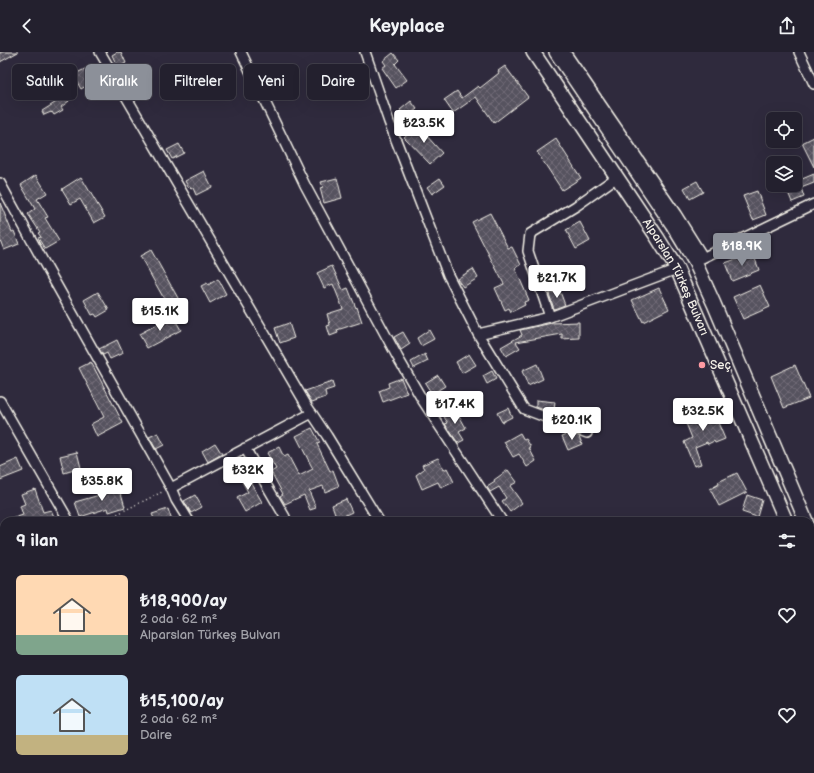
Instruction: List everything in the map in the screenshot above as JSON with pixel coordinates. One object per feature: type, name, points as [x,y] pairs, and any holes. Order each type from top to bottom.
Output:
[{"type":"main road","name":"Alparslan Türkeş Bulvarı","points":[[533,52],[677,269],[784,517]]},
{"type":"main road","points":[[556,52],[564,58],[667,218],[699,260],[717,311],[804,517]]},
{"type":"street","points":[[100,52],[312,413],[328,436],[377,517]]},
{"type":"street","points":[[241,52],[305,185],[402,364],[423,401],[499,517]]},
{"type":"street","points":[[365,52],[389,122],[448,275],[478,334],[524,409],[587,433]]},
{"type":"street","points":[[799,52],[814,84]]},
{"type":"street","points":[[550,317],[528,251],[530,234],[576,206],[617,177]]},
{"type":"street","points":[[0,183],[187,517]]},
{"type":"street","points":[[699,260],[814,204]]},
{"type":"street","points":[[478,334],[550,317],[677,269]]},
{"type":"street","points":[[0,401],[67,517]]},
{"type":"street","points":[[171,488],[312,413]]},
{"type":"street","points":[[245,448],[285,517]]},
{"type":"path","points":[[111,517],[171,488]]},
{"type":"building","points":[[0,52],[18,52],[0,62]]},
{"type":"building","points":[[117,52],[121,52],[126,63],[116,64],[112,55]]},
{"type":"building","points":[[393,53],[399,60],[395,64],[407,80],[396,88],[382,68],[386,65],[383,61]]},
{"type":"building","points":[[505,66],[528,97],[494,123],[476,97],[453,113],[444,100],[457,91],[462,98],[478,86],[480,88],[499,73],[498,71]]},
{"type":"building","points":[[85,69],[85,87],[81,89],[77,82],[77,73]]},
{"type":"building","points":[[60,100],[69,101],[61,107],[63,110],[54,115],[51,112],[44,115],[42,111]]},
{"type":"building","points":[[411,101],[417,109],[406,118],[400,110]]},
{"type":"building","points":[[425,124],[431,130],[426,135],[442,153],[430,164],[404,137],[413,129],[416,133]]},
{"type":"building","points":[[814,137],[814,167],[802,143]]},
{"type":"building","points":[[556,139],[581,178],[562,190],[537,152]]},
{"type":"building","points":[[179,144],[184,153],[172,159],[167,150]]},
{"type":"building","points":[[204,171],[212,187],[196,195],[193,188],[191,189],[190,186],[188,187],[185,181]]},
{"type":"building","points":[[814,174],[814,183],[802,188],[802,179]]},
{"type":"building","points":[[36,175],[47,193],[37,199],[48,217],[45,218],[59,241],[45,249],[38,238],[41,237],[38,233],[40,232],[28,214],[35,209],[21,185]]},
{"type":"building","points":[[81,177],[105,217],[94,223],[80,199],[71,204],[62,189]]},
{"type":"building","points":[[337,178],[342,198],[324,203],[320,188],[323,187],[321,182]]},
{"type":"building","points":[[440,178],[445,185],[432,194],[427,187]]},
{"type":"building","points":[[697,181],[703,192],[690,199],[684,188]]},
{"type":"building","points":[[757,191],[766,215],[753,220],[743,196]]},
{"type":"building","points":[[802,191],[804,197],[792,202],[788,192]]},
{"type":"building","points":[[0,203],[12,232],[14,231],[19,244],[4,250],[0,240]]},
{"type":"building","points":[[490,213],[508,248],[512,247],[521,265],[515,268],[529,300],[524,302],[525,305],[511,312],[509,308],[505,310],[495,288],[504,284],[472,222]]},
{"type":"building","points":[[580,222],[590,241],[576,249],[566,230]]},
{"type":"building","points":[[151,250],[183,307],[172,313],[140,256]]},
{"type":"building","points":[[753,253],[759,270],[732,281],[725,263]]},
{"type":"building","points":[[332,266],[343,290],[348,288],[362,322],[337,330],[338,333],[330,336],[327,326],[330,325],[327,314],[343,309],[333,284],[324,288],[317,273]]},
{"type":"building","points":[[473,269],[478,278],[463,287],[457,279]]},
{"type":"building","points":[[218,279],[226,294],[210,303],[201,286],[207,283],[208,285]]},
{"type":"building","points":[[760,285],[770,307],[743,319],[733,297]]},
{"type":"building","points":[[659,288],[669,309],[643,322],[632,300]]},
{"type":"building","points":[[559,289],[565,305],[554,309],[549,294]]},
{"type":"building","points":[[98,292],[109,310],[97,317],[95,314],[92,315],[84,300]]},
{"type":"building","points":[[173,316],[181,330],[147,348],[139,334]]},
{"type":"building","points":[[579,322],[579,338],[562,339],[562,334],[516,342],[520,348],[506,356],[501,347],[522,335],[520,330],[552,323]]},
{"type":"building","points":[[289,323],[294,338],[280,343],[275,328]]},
{"type":"building","points":[[429,330],[434,339],[421,346],[417,338]]},
{"type":"building","points":[[403,332],[410,344],[401,350],[394,337]]},
{"type":"building","points":[[117,340],[123,353],[110,359],[107,353],[103,355],[99,349]]},
{"type":"building","points":[[425,354],[428,361],[414,368],[411,362]]},
{"type":"building","points":[[469,354],[476,365],[462,373],[456,362]]},
{"type":"building","points":[[91,362],[123,423],[97,437],[91,424],[104,417],[79,368]]},
{"type":"building","points":[[537,364],[543,379],[528,386],[522,371]]},
{"type":"building","points":[[795,365],[809,398],[784,408],[771,376]]},
{"type":"building","points":[[492,371],[496,379],[487,384],[483,376]]},
{"type":"building","points":[[438,375],[445,386],[432,394],[425,383]]},
{"type":"building","points":[[401,378],[407,393],[383,402],[379,391],[389,387],[388,383]]},
{"type":"building","points":[[332,382],[334,388],[325,391],[326,397],[312,402],[305,391]]},
{"type":"building","points":[[536,400],[555,402],[554,411],[536,407]]},
{"type":"building","points":[[711,406],[725,439],[715,443],[714,441],[708,444],[707,442],[695,447],[701,464],[694,466],[684,442],[692,438],[685,421],[702,412],[701,410]]},
{"type":"building","points":[[508,408],[512,417],[502,422],[497,413]]},
{"type":"building","points":[[456,410],[466,428],[459,432],[464,440],[458,443],[445,424],[448,423],[444,417]]},
{"type":"building","points":[[312,428],[320,443],[317,444],[330,471],[333,470],[339,486],[325,492],[323,486],[309,491],[316,508],[310,510],[304,495],[285,504],[280,496],[283,494],[271,472],[276,469],[267,453],[279,447],[284,457],[288,455],[299,476],[313,469],[296,436]]},
{"type":"building","points":[[158,433],[164,445],[156,449],[149,437]]},
{"type":"building","points":[[520,433],[531,447],[529,448],[536,461],[527,467],[519,454],[513,457],[504,442]]},
{"type":"building","points":[[570,433],[573,436],[579,436],[582,444],[568,450],[562,436]]},
{"type":"building","points":[[215,443],[222,454],[208,462],[202,451]]},
{"type":"building","points":[[77,452],[81,468],[64,473],[60,456]]},
{"type":"building","points":[[438,458],[444,470],[447,468],[454,482],[441,488],[438,482],[422,489],[416,475],[424,469],[422,465]]},
{"type":"building","points":[[18,459],[23,471],[0,480],[0,467]]},
{"type":"building","points":[[247,467],[255,481],[251,483],[262,502],[245,512],[237,498],[248,492],[237,473]]},
{"type":"building","points":[[508,470],[517,482],[510,486],[522,503],[510,512],[502,501],[506,498],[499,487],[490,492],[487,487]]},
{"type":"building","points":[[737,473],[747,492],[719,506],[710,489],[719,484],[718,482]]},
{"type":"building","points":[[119,486],[125,507],[109,512],[108,508],[80,517],[75,502],[103,494],[103,490]]},
{"type":"building","points":[[35,489],[43,512],[51,510],[54,517],[17,517],[23,515],[20,506],[25,504],[21,494]]},
{"type":"building","points":[[195,495],[202,507],[191,513],[184,501]]},
{"type":"building","points":[[747,495],[762,500],[757,517],[742,512]]},
{"type":"building","points":[[346,499],[352,512],[341,517],[336,517],[332,505]]},
{"type":"building","points":[[168,509],[171,517],[153,517],[152,514]]},
{"type":"place","name":"Seç","points":[[702,365]]}]
